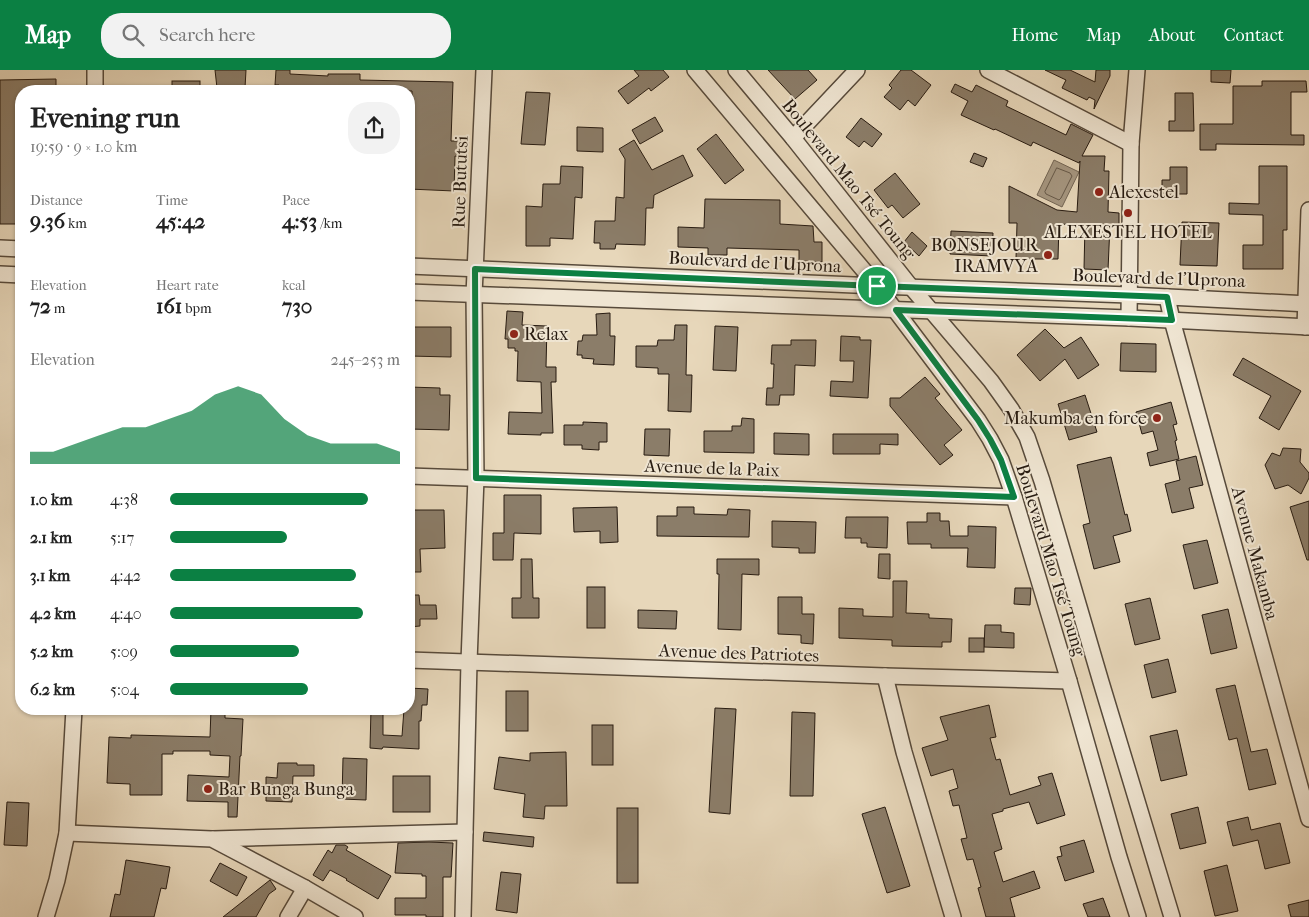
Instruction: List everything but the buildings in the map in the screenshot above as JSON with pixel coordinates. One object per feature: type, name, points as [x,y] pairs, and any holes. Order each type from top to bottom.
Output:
[{"type":"street","points":[[95,70],[95,85]]},
{"type":"street","name":"Rue Bututsi","points":[[463,917],[469,662],[476,478],[474,295],[484,70]]},
{"type":"street","name":"Boulevard Mao Tsé Toung","points":[[695,70],[896,310],[978,420],[1001,460],[1014,497],[1138,917]]},
{"type":"street","name":"Boulevard Mao Tsé Toung","points":[[736,70],[794,138],[912,287],[991,380],[1012,409],[1027,437],[1042,481],[1172,917]]},
{"type":"street","points":[[794,138],[857,70]]},
{"type":"street","points":[[988,70],[1131,144]]},
{"type":"street","points":[[1129,318],[1131,144],[1137,70]]},
{"type":"street","points":[[415,292],[1129,318],[1307,327],[1309,210]]},
{"type":"street","points":[[0,248],[15,248]]},
{"type":"street","name":"Boulevard de l'Uprona","points":[[415,266],[1307,303]]},
{"type":"street","points":[[0,274],[15,275]]},
{"type":"street","name":"Avenue Makamba","points":[[1167,297],[1309,819]]},
{"type":"street","name":"Avenue de la Paix","points":[[415,476],[1014,497]]},
{"type":"street","name":"Avenue des Patriotes","points":[[415,660],[1069,681]]},
{"type":"street","points":[[885,676],[904,752],[953,917]]},
{"type":"street","points":[[46,917],[53,896],[67,833],[74,715]]},
{"type":"street","points":[[67,833],[212,839],[465,832]]},
{"type":"street","points":[[212,839],[305,888],[355,917]]},
{"type":"street","points":[[288,917],[305,888]]},
{"type":"water","points":[[1054,160],[1079,172],[1062,207],[1037,195]]},
{"type":"place","name":"Alexestel","points":[[1099,192]]},
{"type":"place","name":"ALEXESTEL HOTEL","points":[[1128,213]]},
{"type":"place","name":"BONSEJOUR IRAMVYA","points":[[1048,255]]},
{"type":"place","name":"Relax","points":[[514,334]]},
{"type":"place","name":"Makumba en force","points":[[1157,418]]},
{"type":"place","name":"Bar Bunga Bunga","points":[[208,789]]},
{"type":"route","points":[[475,269],[877,286],[1167,297],[1172,320],[896,310],[990,439],[1001,460],[1014,497],[476,478],[475,269]]}]
